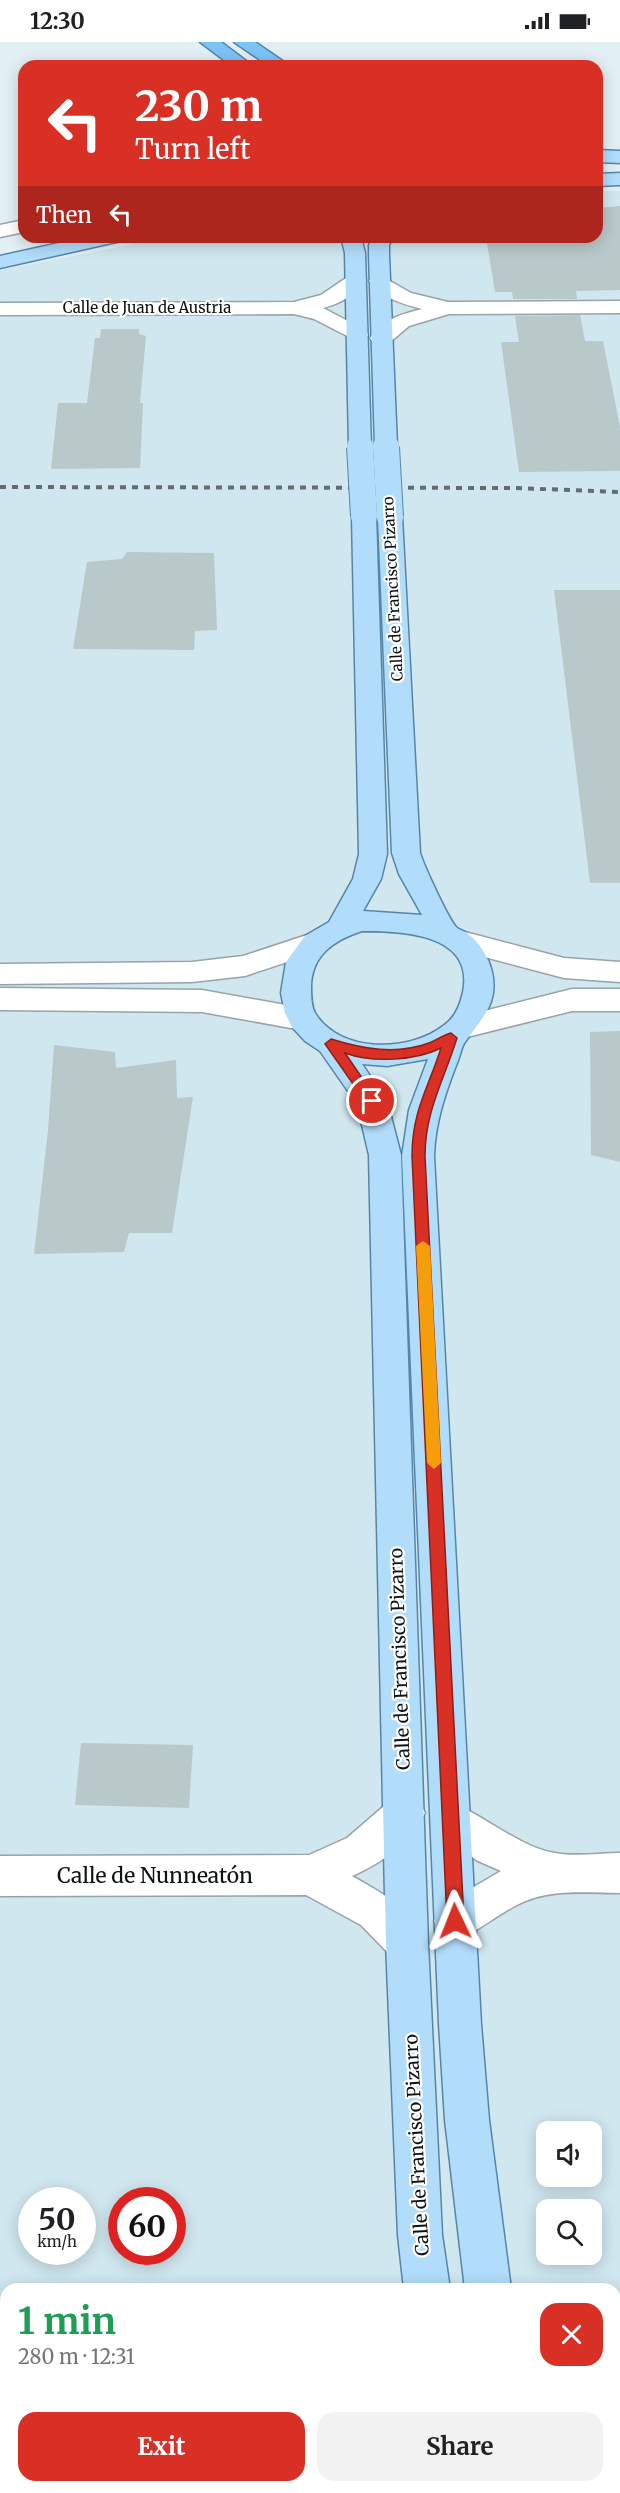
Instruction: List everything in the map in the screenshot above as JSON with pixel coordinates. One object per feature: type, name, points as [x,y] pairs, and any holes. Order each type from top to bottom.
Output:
[{"type":"highway","points":[[209,42],[235,60]]},
{"type":"highway","points":[[243,42],[272,60]]},
{"type":"main road","points":[[603,156],[620,157]]},
{"type":"main road","points":[[603,166],[620,166]]},
{"type":"main road","points":[[603,180],[620,179]]},
{"type":"main road","points":[[0,239],[18,235]]},
{"type":"main road","points":[[0,250],[30,243]]},
{"type":"main road","points":[[0,262],[87,243]]},
{"type":"main road","name":"Calle de Francisco Pizarro","points":[[340,927],[367,879],[373,854],[356,280],[352,243]]},
{"type":"main road","name":"Calle de Francisco Pizarro","points":[[380,243],[381,338],[406,853],[416,884],[450,936]]},
{"type":"main road","points":[[457,1032],[411,1053],[386,1055],[355,1052],[331,1044],[302,1019],[296,996],[295,976],[312,943],[340,927],[362,921],[390,921],[415,924],[450,936],[469,953],[476,968],[479,984],[476,1006],[457,1032],[423,1110],[418,1133],[418,1156],[455,1921],[467,2120],[487,2283]]},
{"type":"main road","name":"Calle de Francisco Pizarro","points":[[331,1044],[372,1101],[385,1155],[407,1943],[420,2224],[426,2283]]},
{"type":"street","points":[[0,231],[18,227]]},
{"type":"street","points":[[294,308],[321,304],[339,296],[356,280]]},
{"type":"street","points":[[379,280],[404,298],[448,308],[620,307]]},
{"type":"street","points":[[294,308],[321,314],[357,335]]},
{"type":"street","name":"Calle de Juan de Austria","points":[[0,309],[294,308]]},
{"type":"street","points":[[381,338],[401,321],[448,308]]},
{"type":"street","points":[[450,936],[564,968],[620,972]]},
{"type":"street","points":[[0,974],[192,972],[245,966],[312,943]]},
{"type":"street","points":[[0,999],[202,1001],[302,1019]]},
{"type":"street","points":[[457,1032],[572,1000],[620,1000]]},
{"type":"street","name":"Calle de Nunneatón","points":[[0,1876],[310,1875],[361,1852],[405,1813]]},
{"type":"street","points":[[451,1821],[492,1847],[553,1873]]},
{"type":"street","points":[[455,1921],[505,1889],[553,1873],[620,1873]]},
{"type":"street","name":"Calle de Nunneatón","points":[[310,1875],[375,1911],[407,1943]]},
{"type":"shaded area","points":[[603,191],[620,191],[620,2283],[0,2283],[0,270],[140,243],[603,243]]},
{"type":"building","points":[[620,206],[620,290],[576,291],[577,299],[513,299],[512,292],[495,292],[487,243],[603,243],[603,207]]},
{"type":"building","points":[[580,315],[585,341],[603,341],[620,427],[620,471],[519,472],[501,342],[519,342],[515,316]]},
{"type":"building","points":[[101,329],[139,329],[139,334],[146,336],[140,403],[143,403],[140,468],[51,469],[58,403],[87,403],[95,338],[100,338]]},
{"type":"building","points":[[127,552],[214,553],[217,630],[195,631],[194,650],[73,649],[87,562],[122,559]]},
{"type":"building","points":[[554,590],[620,590],[620,883],[590,883]]},
{"type":"building","points":[[620,1031],[620,1162],[591,1155],[590,1032]]},
{"type":"building","points":[[54,1045],[115,1052],[116,1068],[176,1060],[177,1098],[193,1097],[172,1233],[129,1233],[124,1252],[34,1254],[48,1130]]},
{"type":"building","points":[[81,1743],[193,1745],[189,1808],[75,1805]]},
{"type":"railway","points":[[0,487],[517,488],[620,492]]},
{"type":"slow traffic","points":[[423,1246],[434,1463]]},
{"type":"route","points":[[372,1101],[362,1083],[331,1044],[355,1052],[386,1055],[411,1053],[451,1038],[439,1075],[423,1110],[418,1133],[418,1156],[455,1921]]}]
